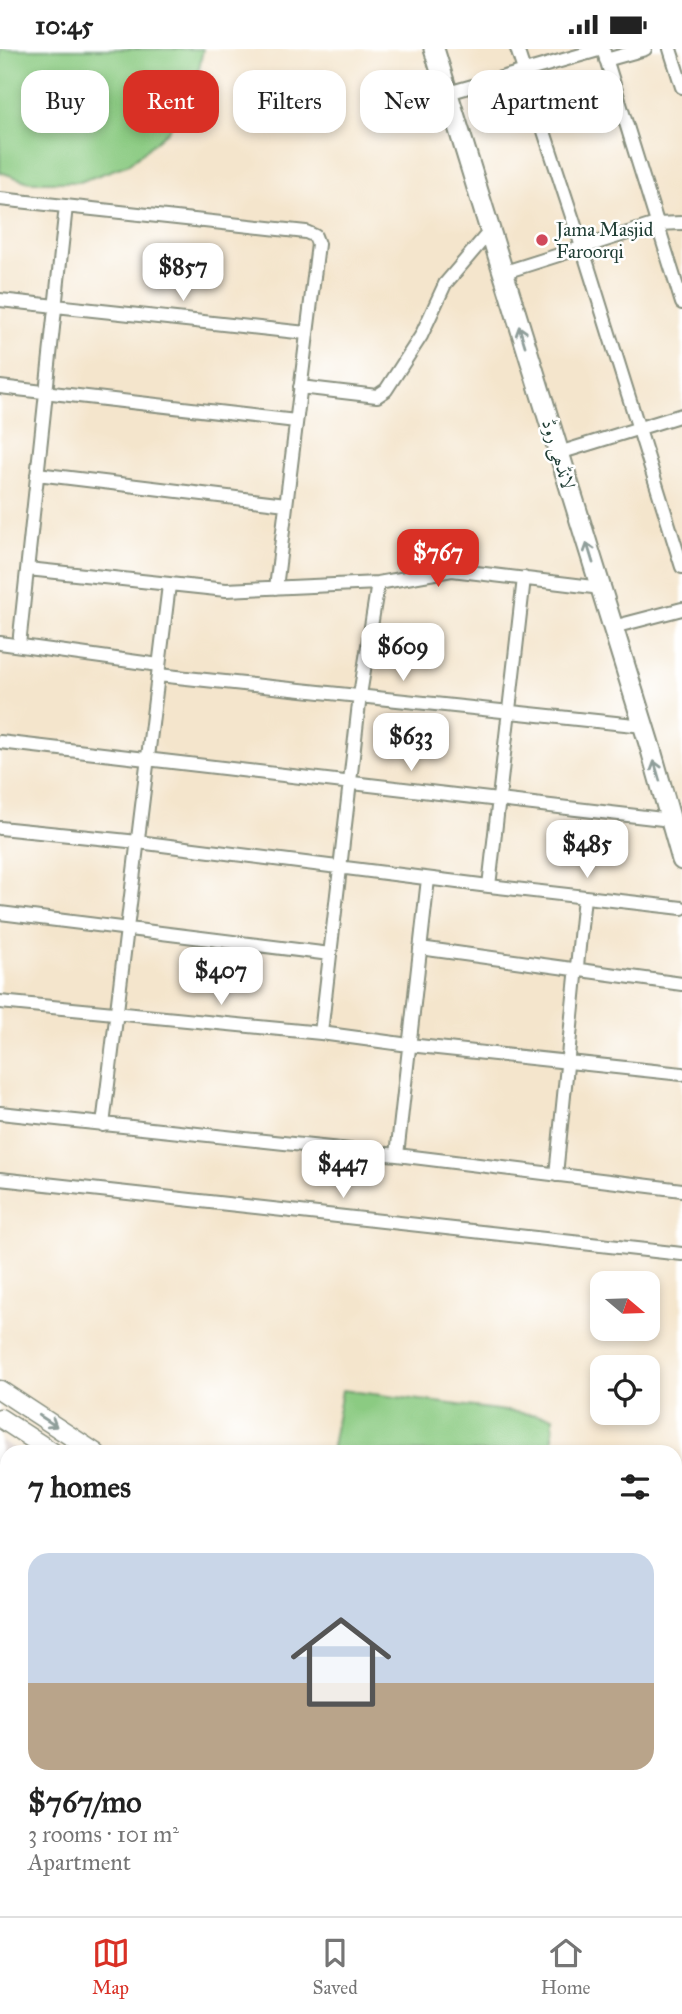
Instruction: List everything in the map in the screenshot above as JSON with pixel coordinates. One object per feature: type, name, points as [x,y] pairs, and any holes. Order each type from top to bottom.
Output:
[{"type":"main road","name":"لانڈھی روڈ","points":[[434,49],[441,70]]},
{"type":"main road","name":"لانڈھی روڈ","points":[[454,113],[502,273],[674,815],[682,860]]},
{"type":"main road","points":[[0,1390],[84,1445]]},
{"type":"main road","points":[[0,1417],[42,1445]]},
{"type":"street","points":[[517,49],[524,70]]},
{"type":"street","points":[[528,70],[603,53],[645,49]]},
{"type":"street","points":[[670,49],[682,85]]},
{"type":"street","points":[[603,53],[682,303]]},
{"type":"street","points":[[544,133],[682,567]]},
{"type":"street","points":[[0,199],[306,232],[315,236],[318,244],[276,587]]},
{"type":"street","points":[[19,645],[66,206]]},
{"type":"street","points":[[502,273],[656,224],[682,223]]},
{"type":"street","points":[[300,387],[377,396],[386,390],[421,336],[445,284],[490,231]]},
{"type":"street","points":[[0,300],[306,333]]},
{"type":"street","points":[[0,387],[296,421]]},
{"type":"street","points":[[559,453],[682,415]]},
{"type":"street","points":[[37,474],[286,504]]},
{"type":"street","points":[[28,569],[226,590],[377,583],[452,570],[601,587]]},
{"type":"street","points":[[489,886],[524,578]]},
{"type":"street","points":[[321,1033],[360,695],[377,583]]},
{"type":"street","points":[[103,1125],[169,585]]},
{"type":"street","points":[[613,627],[682,609]]},
{"type":"street","points":[[0,643],[159,670],[644,726]]},
{"type":"street","points":[[0,742],[499,800],[674,815]]},
{"type":"street","points":[[0,828],[138,842],[340,869],[682,908]]},
{"type":"street","points":[[397,1155],[428,879]]},
{"type":"street","points":[[556,1175],[583,897]]},
{"type":"street","points":[[0,913],[330,954]]},
{"type":"street","points":[[421,948],[682,984]]},
{"type":"street","points":[[0,1002],[321,1033],[682,1075]]},
{"type":"street","points":[[0,1113],[397,1155],[682,1190]]},
{"type":"street","points":[[0,1179],[682,1254]]},
{"type":"green space","points":[[0,49],[203,49],[199,70],[123,70],[123,133],[166,133],[129,164],[80,182],[29,182],[0,172]]},
{"type":"green space","points":[[342,1390],[553,1417],[553,1445],[332,1445]]},
{"type":"place","name":"Jama Masjid Faroorqi","points":[[542,240]]}]
